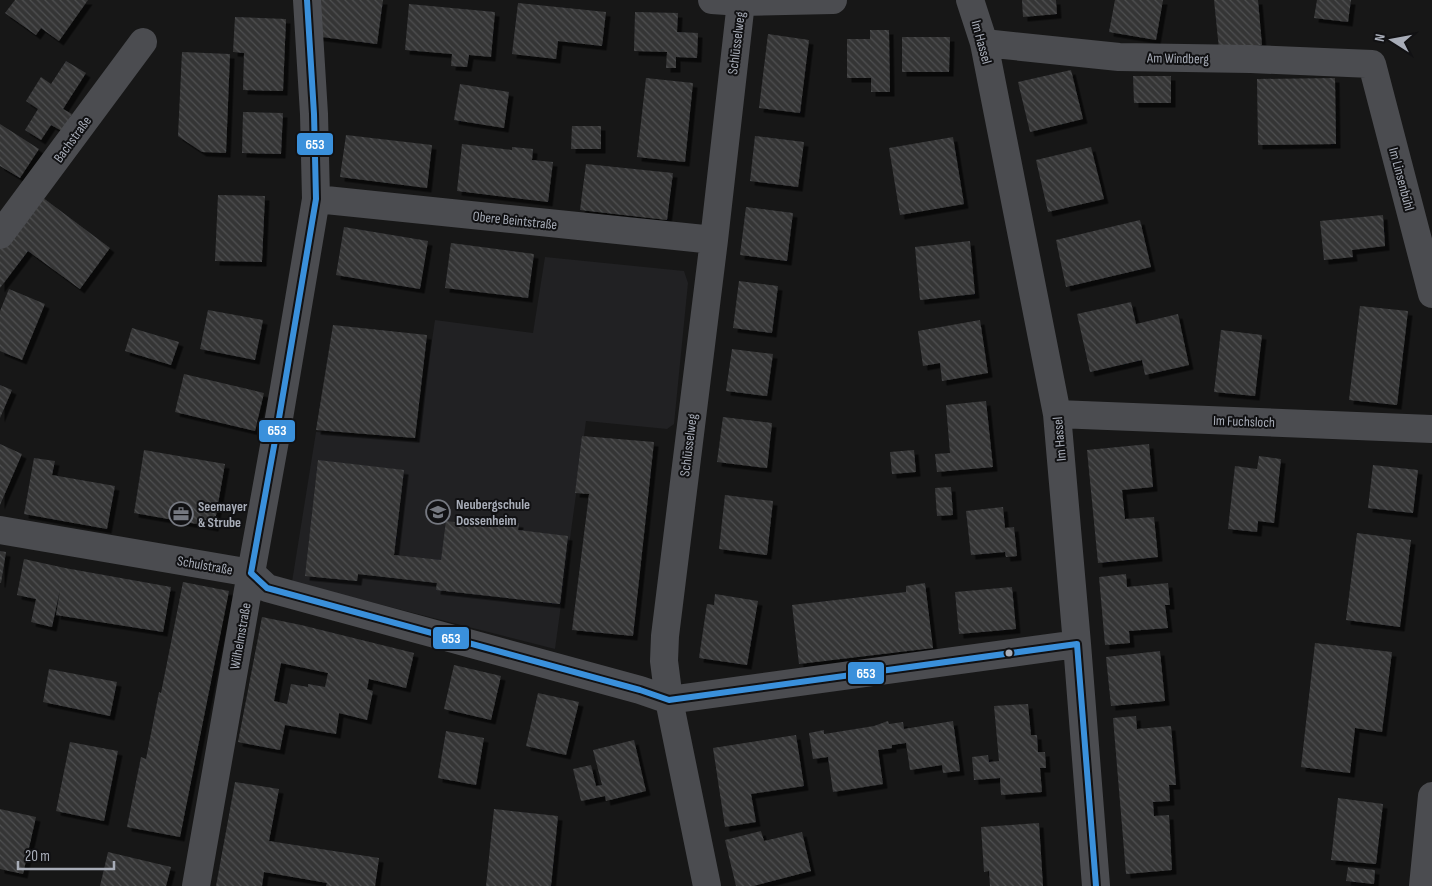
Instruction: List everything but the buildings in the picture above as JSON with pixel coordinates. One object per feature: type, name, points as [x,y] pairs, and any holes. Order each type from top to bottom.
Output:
[{"type":"street","name":"Wilhelmstraße","points":[[196,886],[316,199],[314,114],[307,0]]},
{"type":"street","points":[[712,0],[741,2],[833,0]]},
{"type":"street","name":"Im Hassel","points":[[970,0],[984,43],[1056,414],[1077,644],[1096,886]]},
{"type":"street","name":"Schlüsselweg","points":[[707,886],[664,661],[665,636],[714,240],[741,2]]},
{"type":"street","name":"Bachstraße","points":[[0,235],[143,42]]},
{"type":"street","name":"Am Windberg","points":[[984,43],[1119,57],[1251,59],[1372,64]]},
{"type":"street","name":"Im Linsenbühl","points":[[1372,64],[1432,294]]},
{"type":"street","name":"Obere Beintstraße","points":[[316,199],[714,240]]},
{"type":"street","name":"Im Fuchsloch","points":[[1056,414],[1432,429]]},
{"type":"street","name":"Schulstraße","points":[[0,530],[251,573],[267,588],[640,690],[670,700],[1077,644]]},
{"type":"street","points":[[1423,886],[1432,796]]},
{"type":"shaded area","name":"Neubergschule Dossenheim","points":[[545,257],[684,271],[688,283],[674,424],[667,429],[586,421],[555,649],[292,582],[316,432],[417,441],[435,320],[533,333]]},
{"type":"transit line","name":"653","points":[[251,573],[316,199],[314,114],[307,0]]},
{"type":"transit line","name":"653","points":[[251,573],[267,588],[640,690],[669,700],[1077,644]]},
{"type":"transit line","name":"653","points":[[1077,644],[1096,886]]},
{"type":"place","name":"Neubergschule Dossenheim","points":[[438,512]]},
{"type":"place","name":"Seemayer & Strube","points":[[181,514]]}]
